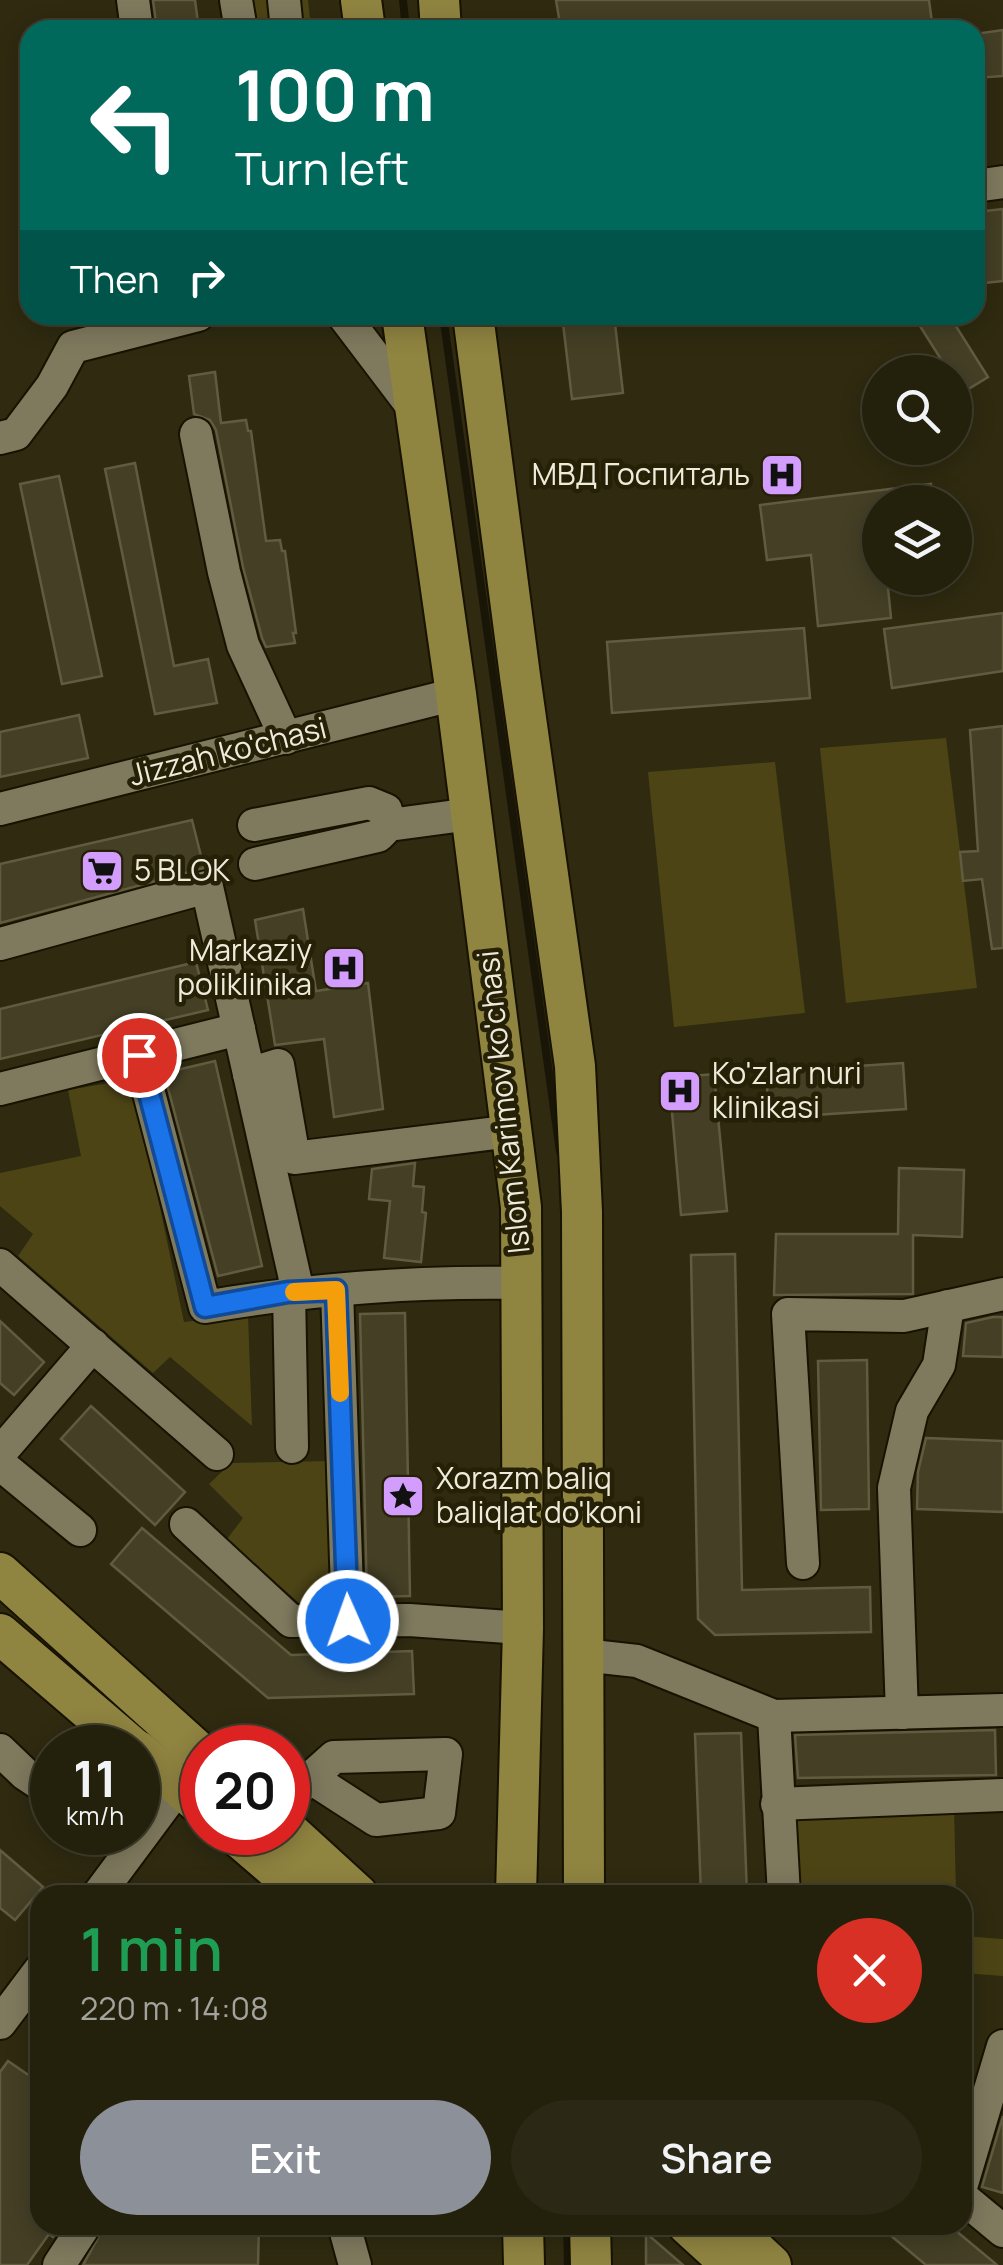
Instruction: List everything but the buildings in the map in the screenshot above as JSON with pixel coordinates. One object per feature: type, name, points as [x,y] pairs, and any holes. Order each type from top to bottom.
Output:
[{"type":"main road","name":"Islom Karimov ko'chasi","points":[[403,325],[456,694],[521,1206],[523,1628],[516,1885]]},
{"type":"main road","name":"Islom Karimov ko'chasi","points":[[474,325],[575,1066],[582,1212],[584,1885]]},
{"type":"main road","points":[[0,1573],[180,1766]]},
{"type":"main road","points":[[5,1650],[103,1725]]},
{"type":"main road","points":[[310,1852],[347,1885]]},
{"type":"main road","points":[[260,1855],[294,1885]]},
{"type":"main road","points":[[523,2235],[524,2265]]},
{"type":"main road","points":[[590,2235],[591,2265]]},
{"type":"main road","points":[[699,2235],[732,2265]]},
{"type":"main road","points":[[739,2235],[771,2265]]},
{"type":"street","points":[[0,438],[16,434],[52,386],[73,347],[159,325]]},
{"type":"street","points":[[351,325],[416,410]]},
{"type":"street","points":[[196,434],[243,645],[286,738]]},
{"type":"street","name":"Jizzah ko'chasi","points":[[0,809],[456,694]]},
{"type":"street","points":[[254,824],[370,803],[386,810],[389,825]]},
{"type":"street","points":[[255,864],[378,836],[389,825],[471,814]]},
{"type":"street","points":[[0,944],[208,887],[293,1292],[292,1447]]},
{"type":"street","points":[[0,1089],[239,1029]]},
{"type":"street","points":[[139,1055],[205,1307],[293,1292],[522,1283]]},
{"type":"street","points":[[249,1074],[278,1065],[294,1158],[512,1131]]},
{"type":"street","points":[[0,1265],[218,1454]]},
{"type":"street","points":[[336,1290],[348,1621]]},
{"type":"street","points":[[803,1563],[788,1314],[904,1316],[1003,1294]]},
{"type":"street","points":[[902,1713],[894,1488],[912,1412],[939,1365],[948,1306]]},
{"type":"street","points":[[0,1453],[92,1345]]},
{"type":"street","points":[[0,1464],[80,1530]]},
{"type":"street","points":[[186,1524],[291,1622],[408,1620],[523,1628]]},
{"type":"street","points":[[584,1655],[637,1661],[774,1716],[1003,1710]]},
{"type":"street","points":[[774,1716],[783,1885]]},
{"type":"street","points":[[0,1750],[30,1777]]},
{"type":"street","points":[[160,1814],[180,1796]]},
{"type":"street","points":[[777,1804],[1003,1796]]},
{"type":"street","points":[[104,1885],[124,1855]]},
{"type":"street","points":[[0,2023],[30,1983]]},
{"type":"street","points":[[972,2150],[1003,2046]]},
{"type":"street","points":[[972,2206],[1003,2231]]},
{"type":"street","points":[[59,2265],[78,2235]]},
{"type":"street","points":[[347,2235],[356,2265]]},
{"type":"shaded area","points":[[244,0],[308,0],[310,20],[247,20]]},
{"type":"shaded area","points":[[946,738],[977,988],[846,1003],[820,748]]},
{"type":"shaded area","points":[[775,762],[805,1013],[674,1027],[648,772]]},
{"type":"shaded area","points":[[133,1079],[184,1322],[248,1315],[252,1426],[170,1357],[153,1373],[18,1256],[33,1234],[0,1206],[0,1173],[81,1156],[68,1090]]},
{"type":"shaded area","points":[[330,1461],[337,1611],[307,1610],[227,1539],[243,1518],[209,1484],[231,1463]]},
{"type":"shaded area","points":[[954,1806],[956,1885],[792,1885],[788,1807]]},
{"type":"shaded area","points":[[972,1937],[1003,1939],[1003,1976],[972,1974]]},
{"type":"waterway","points":[[403,0],[405,20]]},
{"type":"waterway","points":[[444,325],[560,1152]]},
{"type":"waterway","points":[[567,2235],[568,2265]]},
{"type":"slow traffic","points":[[294,1292],[336,1290],[340,1393]]},
{"type":"place","name":"МВД Госпиталь","points":[[782,475]]},
{"type":"place","name":"5 BLOK","points":[[102,871]]},
{"type":"place","name":"Markaziy poliklinika","points":[[344,968]]},
{"type":"place","name":"Ko'zlar nuri klinikasi","points":[[680,1091]]},
{"type":"place","name":"Xorazm baliq baliqlat do'koni","points":[[403,1496]]},
{"type":"route","points":[[139,1055],[205,1307],[288,1292],[336,1290],[348,1621]]}]
